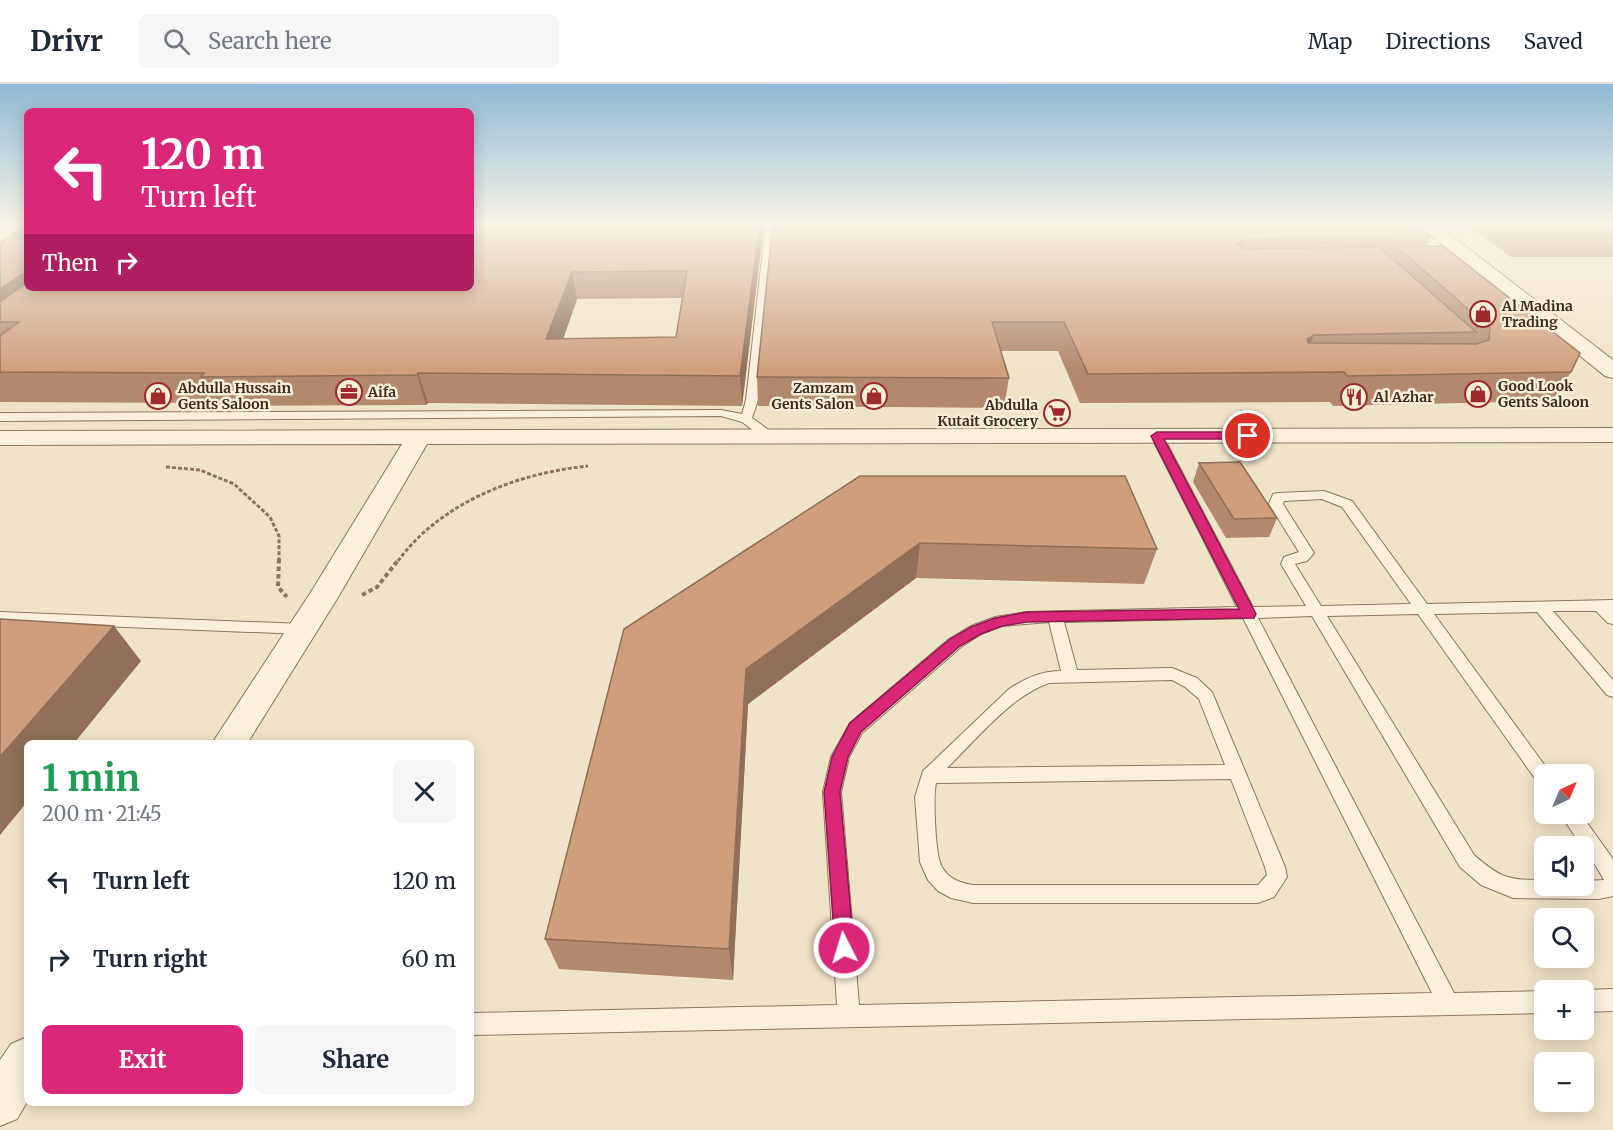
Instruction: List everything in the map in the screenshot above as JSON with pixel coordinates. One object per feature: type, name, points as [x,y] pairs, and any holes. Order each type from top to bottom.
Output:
[{"type":"street","points":[[1486,272],[1613,371]]},
{"type":"street","points":[[0,438],[1613,435]]},
{"type":"street","points":[[231,740],[322,599],[419,437]]},
{"type":"street","points":[[0,1102],[24,1065]]},
{"type":"lane","points":[[746,419],[752,404],[765,272]]},
{"type":"lane","points":[[0,417],[721,413],[746,419],[769,436]]},
{"type":"lane","points":[[1157,436],[1448,1003]]},
{"type":"lane","points":[[1534,764],[1347,504],[1324,495],[1278,498],[1276,504],[1307,553],[1302,558],[1289,560],[1288,564],[1467,861],[1476,871],[1494,883],[1513,888],[1599,890],[1608,889],[1613,885]]},
{"type":"lane","points":[[849,1014],[832,792],[840,757],[856,728],[955,643],[976,630],[1000,621],[1027,617],[1606,605],[1613,619]]},
{"type":"lane","points":[[1541,607],[1613,691]]},
{"type":"lane","points":[[1055,616],[1070,675]]},
{"type":"lane","points":[[0,617],[302,629]]},
{"type":"lane","points":[[1172,674],[1198,687],[1206,696],[1277,877],[1268,891],[1258,894],[973,894],[958,892],[945,885],[935,874],[930,862],[924,797],[929,776],[1015,693],[1031,683],[1049,677],[1070,675],[1172,674]]},
{"type":"lane","points":[[929,776],[1236,772]]},
{"type":"lane","points":[[1577,824],[1613,875]]},
{"type":"lane","points":[[1594,1001],[1613,1000]]},
{"type":"lane","points":[[474,1024],[849,1014],[1534,1002]]},
{"type":"path","points":[[156,466],[200,470],[234,484],[270,517],[279,536],[278,587],[287,598],[349,599],[367,594],[379,585],[409,547],[435,524],[464,504],[501,486],[549,471],[596,466]]},
{"type":"building","points":[[0,272],[24,272],[24,273],[0,289]]},
{"type":"building","points":[[474,272],[593,272],[572,272],[546,339],[676,337],[687,272],[754,272],[740,376],[418,373],[417,375],[201,377],[204,373],[0,372],[0,336],[19,322],[0,322],[0,302],[24,285],[24,291],[474,291]]},
{"type":"building","points":[[768,272],[1407,272],[1476,332],[1314,335],[1307,339],[1308,343],[1477,344],[1489,340],[1490,328],[1425,272],[1476,272],[1580,353],[1571,372],[1347,376],[1344,372],[1088,374],[1064,322],[992,322],[1009,378],[757,377]]},
{"type":"building","points":[[1240,462],[1277,518],[1234,519],[1199,463]]},
{"type":"building","points":[[860,476],[1125,476],[1157,549],[920,543],[746,669],[729,949],[545,939],[624,629]]},
{"type":"building","points":[[0,619],[114,626],[0,757]]},
{"type":"place","name":"Al Madina Trading","points":[[1483,314]]},
{"type":"place","name":"Aifa","points":[[349,392]]},
{"type":"place","name":"Good Look Gents Saloon","points":[[1478,394]]},
{"type":"place","name":"Abdulla Hussain Gents Saloon","points":[[158,396]]},
{"type":"place","name":"Zamzam Gents Salon","points":[[874,396]]},
{"type":"place","name":"Al Azhar","points":[[1354,397]]},
{"type":"place","name":"Abdulla Kutait Grocery","points":[[1057,413]]},
{"type":"route","points":[[844,948],[832,792],[840,757],[856,728],[955,643],[976,630],[1000,621],[1027,617],[1249,614],[1157,436],[1248,436]]}]
